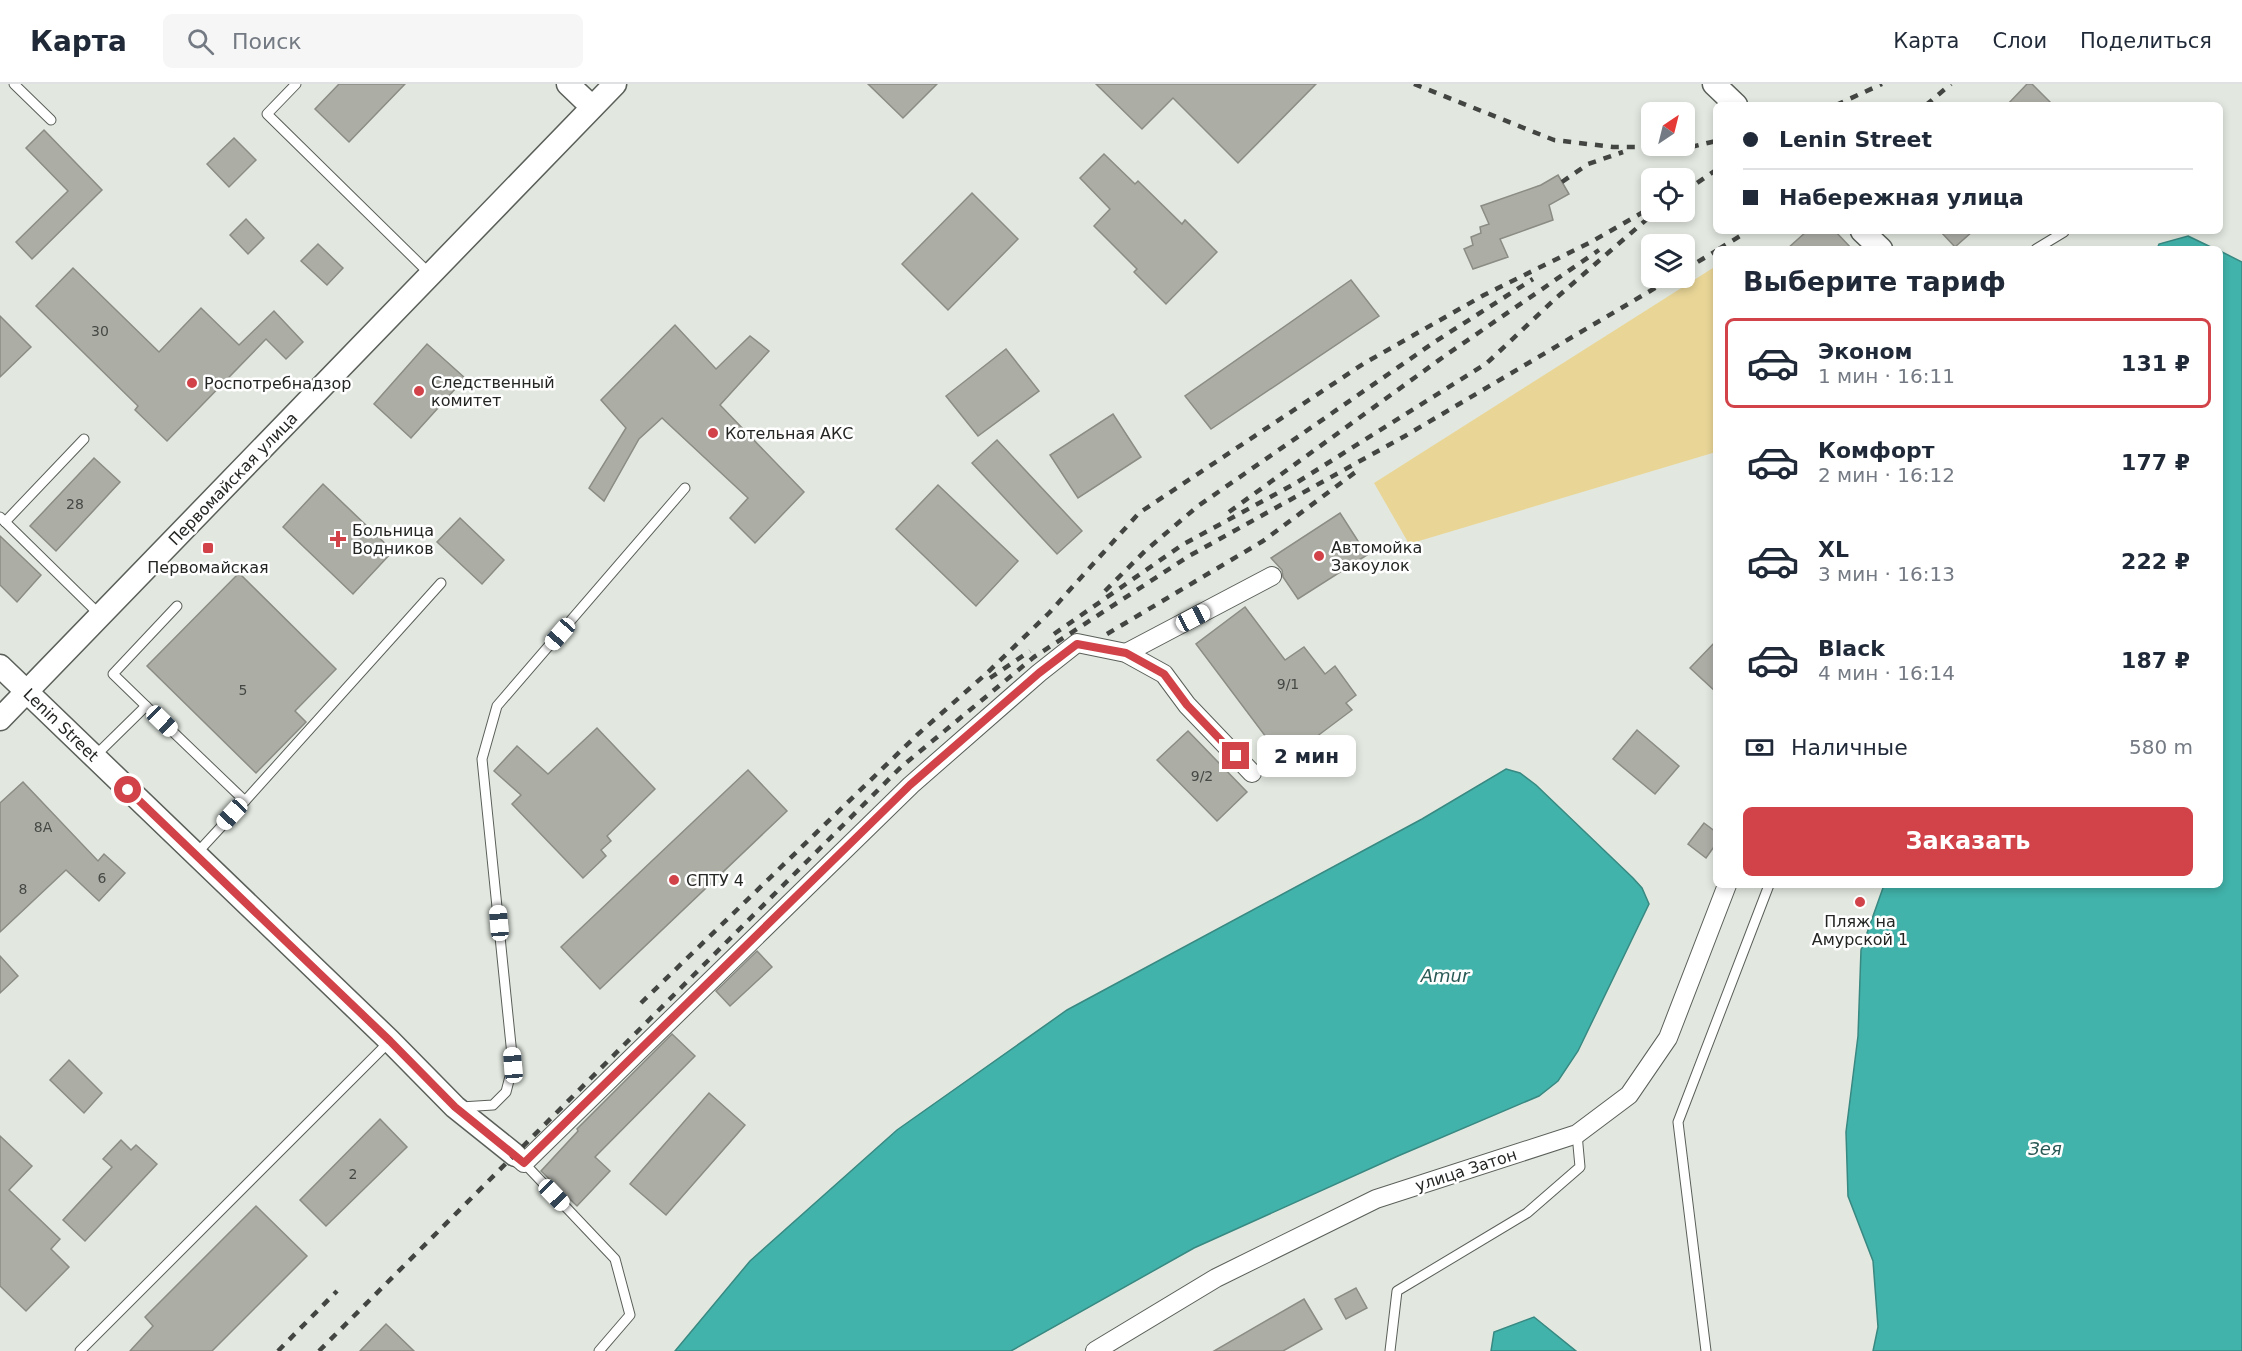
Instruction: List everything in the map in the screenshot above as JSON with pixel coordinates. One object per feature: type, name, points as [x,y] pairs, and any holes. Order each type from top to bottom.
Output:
[{"type":"street","points":[[568,84],[592,107]]},
{"type":"street","name":"Первомайская улица","points":[[0,718],[615,84]]},
{"type":"street","points":[[1714,84],[1733,102]]},
{"type":"street","points":[[1865,234],[1878,246]]},
{"type":"street","points":[[1126,653],[1272,576]]},
{"type":"street","points":[[519,1159],[910,785],[1039,673],[1077,644],[1126,653],[1164,674],[1187,705],[1252,773]]},
{"type":"street","name":"Lenin Street","points":[[0,666],[390,1041],[455,1107],[519,1159]]},
{"type":"street","name":"улица Затон","points":[[1095,1351],[1216,1278],[1376,1199],[1577,1134],[1629,1095],[1668,1038],[1726,888]]},
{"type":"lane","points":[[14,84],[51,120]]},
{"type":"lane","points":[[296,84],[267,114],[430,274]]},
{"type":"lane","points":[[2041,246],[2061,234]]},
{"type":"lane","points":[[84,439],[2,519],[100,615]]},
{"type":"lane","points":[[455,1107],[493,1105],[506,1092],[513,1065],[482,759],[497,706],[685,488]]},
{"type":"lane","points":[[195,854],[441,583]]},
{"type":"lane","points":[[177,606],[113,674],[245,801]]},
{"type":"lane","points":[[94,757],[146,705]]},
{"type":"lane","points":[[1706,1351],[1678,1122],[1768,888]]},
{"type":"lane","points":[[80,1351],[390,1041]]},
{"type":"lane","points":[[1390,1351],[1397,1291],[1527,1213],[1580,1167],[1577,1134]]},
{"type":"lane","points":[[519,1159],[615,1259],[630,1316],[599,1351]]},
{"type":"shaded area","points":[[1713,268],[1713,453],[1409,544],[1374,483],[1681,288],[1695,288],[1695,279]]},
{"type":"water","points":[[2188,236],[2209,246],[2158,246]]},
{"type":"water","name":"Зея","points":[[2223,252],[2242,262],[2242,1351],[1873,1351],[1878,1327],[1873,1261],[1848,1196],[1846,1132],[1858,1036],[1861,950],[1883,888],[2223,888]]},
{"type":"water","name":"Amur","points":[[1506,769],[1520,773],[1536,785],[1633,878],[1642,888],[1649,904],[1578,1051],[1558,1081],[1539,1096],[1398,1156],[1194,1248],[1011,1351],[675,1351],[750,1261],[897,1130],[1067,1010],[1422,819]]},
{"type":"water","points":[[1534,1317],[1576,1351],[1491,1351],[1494,1332]]},
{"type":"building","points":[[339,84],[405,84],[349,142],[315,109]]},
{"type":"building","points":[[868,84],[937,84],[903,118]]},
{"type":"building","points":[[1096,84],[1316,84],[1238,163],[1173,98],[1142,129]]},
{"type":"building","points":[[2027,84],[2032,84],[2050,102],[2010,102]]},
{"type":"building","points":[[44,130],[102,190],[32,259],[16,242],[68,191],[26,148]]},
{"type":"building","points":[[234,138],[256,160],[229,187],[207,164]]},
{"type":"building","points":[[1104,154],[1135,184],[1138,181],[1182,224],[1185,220],[1217,252],[1166,304],[1134,272],[1137,269],[1094,226],[1110,209],[1080,178]]},
{"type":"building","points":[[1558,175],[1569,194],[1549,205],[1553,220],[1500,239],[1508,257],[1473,269],[1464,249],[1473,245],[1471,237],[1481,233],[1480,227],[1489,224],[1481,206],[1541,185]]},
{"type":"building","points":[[972,193],[1018,239],[948,310],[902,264]]},
{"type":"building","points":[[246,219],[264,238],[248,254],[230,235]]},
{"type":"building","points":[[1804,234],[1838,234],[1849,246],[1790,246]]},
{"type":"building","points":[[1943,234],[1970,234],[1956,246]]},
{"type":"building","points":[[318,244],[343,268],[327,285],[301,261]]},
{"type":"building","points":[[73,268],[159,352],[201,308],[239,345],[274,311],[303,342],[286,359],[266,339],[167,441],[135,410],[138,406],[36,306]]},
{"type":"building","points":[[1351,280],[1379,316],[1211,429],[1185,396]]},
{"type":"building","points":[[0,316],[31,347],[0,377]]},
{"type":"building","name":"Котельная АКС","points":[[675,325],[716,369],[750,336],[769,351],[720,405],[804,492],[755,543],[730,518],[748,498],[662,418],[639,439],[604,501],[589,488],[626,428],[601,400]]},
{"type":"building","name":"Следственный комитет","points":[[427,344],[465,378],[411,438],[374,404]]},
{"type":"building","points":[[1006,349],[1039,391],[978,436],[946,396]]},
{"type":"building","points":[[1113,414],[1141,457],[1078,498],[1050,455]]},
{"type":"building","points":[[997,440],[1082,531],[1057,554],[972,463]]},
{"type":"building","points":[[94,458],[120,482],[56,551],[30,526]]},
{"type":"building","name":"Больница Водников","points":[[323,484],[393,551],[353,594],[283,527]]},
{"type":"building","points":[[938,485],[1018,561],[976,606],[896,529]]},
{"type":"building","name":"Автомойка Закоулок","points":[[1340,513],[1367,555],[1298,599],[1283,577],[1282,570],[1271,558]]},
{"type":"building","points":[[460,518],[504,560],[482,584],[437,542]]},
{"type":"building","points":[[0,536],[41,575],[17,602],[0,585]]},
{"type":"building","points":[[239,573],[336,669],[295,711],[306,722],[256,773],[147,666]]},
{"type":"building","points":[[1245,607],[1285,660],[1304,647],[1325,674],[1335,666],[1356,695],[1346,703],[1352,710],[1284,761],[1196,644]]},
{"type":"building","points":[[1713,644],[1713,689],[1690,668]]},
{"type":"building","points":[[597,728],[655,789],[607,836],[611,841],[601,850],[606,856],[583,878],[512,804],[521,795],[494,771],[517,746],[548,774]]},
{"type":"building","points":[[1637,730],[1679,766],[1655,794],[1613,759]]},
{"type":"building","points":[[1188,731],[1247,792],[1217,821],[1157,760]]},
{"type":"building","name":"СПТУ 4","points":[[748,770],[787,811],[600,989],[561,947]]},
{"type":"building","points":[[23,782],[98,861],[104,854],[125,873],[99,901],[66,870],[0,932],[0,803]]},
{"type":"building","points":[[1704,823],[1713,830],[1713,848],[1706,858],[1688,844]]},
{"type":"building","points":[[757,951],[772,967],[730,1006],[716,991]]},
{"type":"building","points":[[0,956],[18,976],[0,993]]},
{"type":"building","points":[[672,1034],[695,1056],[595,1157],[610,1171],[577,1206],[541,1171],[578,1131],[577,1129]]},
{"type":"building","points":[[69,1060],[102,1093],[84,1113],[50,1080]]},
{"type":"building","points":[[709,1093],[745,1125],[666,1215],[630,1184]]},
{"type":"building","points":[[380,1119],[407,1147],[326,1226],[300,1200]]},
{"type":"building","points":[[0,1136],[32,1166],[9,1190],[60,1239],[51,1249],[69,1267],[26,1311],[0,1286]]},
{"type":"building","points":[[121,1140],[131,1150],[136,1145],[157,1164],[85,1241],[63,1220],[112,1167],[103,1159]]},
{"type":"building","points":[[256,1206],[307,1256],[212,1351],[130,1351],[153,1326],[145,1317]]},
{"type":"building","points":[[1356,1288],[1367,1308],[1346,1319],[1335,1299]]},
{"type":"building","points":[[1304,1299],[1322,1329],[1283,1351],[1214,1351]]},
{"type":"building","points":[[386,1324],[414,1351],[360,1351]]},
{"type":"railway","points":[[1414,84],[1554,140],[1613,147],[1691,147],[1713,142]]},
{"type":"railway","points":[[1843,102],[1882,84]]},
{"type":"railway","points":[[1930,102],[1951,84]]},
{"type":"railway","points":[[1562,182],[1588,164],[1623,152]]},
{"type":"railway","points":[[1695,184],[1713,172]]},
{"type":"railway","points":[[641,1003],[917,735],[987,673],[1049,613],[1139,513],[1363,364],[1484,295],[1591,242],[1641,213]]},
{"type":"railway","points":[[1054,634],[1182,545],[1296,483],[1487,363],[1555,299],[1644,222]]},
{"type":"railway","points":[[1724,246],[1743,234]]},
{"type":"railway","points":[[1229,512],[1446,355],[1599,250]]},
{"type":"railway","points":[[1695,263],[1713,253]]},
{"type":"railway","points":[[1105,591],[1145,551],[1198,506],[1436,341],[1533,279]]},
{"type":"railway","points":[[319,1351],[901,767],[1034,657],[1189,556],[1405,436],[1655,288]]},
{"type":"railway","points":[[1107,634],[1263,541],[1361,468]]},
{"type":"railway","points":[[990,678],[1030,651]]},
{"type":"railway","points":[[278,1351],[337,1291]]},
{"type":"place","name":"Роспотребнадзор","points":[[192,383]]},
{"type":"place","name":"Следственный комитет","points":[[419,391]]},
{"type":"place","name":"Котельная АКС","points":[[713,433]]},
{"type":"place","name":"Больница Водников","points":[[338,539]]},
{"type":"place","name":"Первомайская","points":[[208,548]]},
{"type":"place","name":"Автомойка Закоулок","points":[[1319,556]]},
{"type":"place","name":"СПТУ 4","points":[[674,880]]},
{"type":"place","name":"Пляж на Амурской 1","points":[[1860,902]]},
{"type":"route","points":[[128,790],[390,1041],[455,1107],[524,1163],[910,785],[1039,673],[1077,644],[1126,653],[1164,674],[1187,705],[1236,756]]}]
